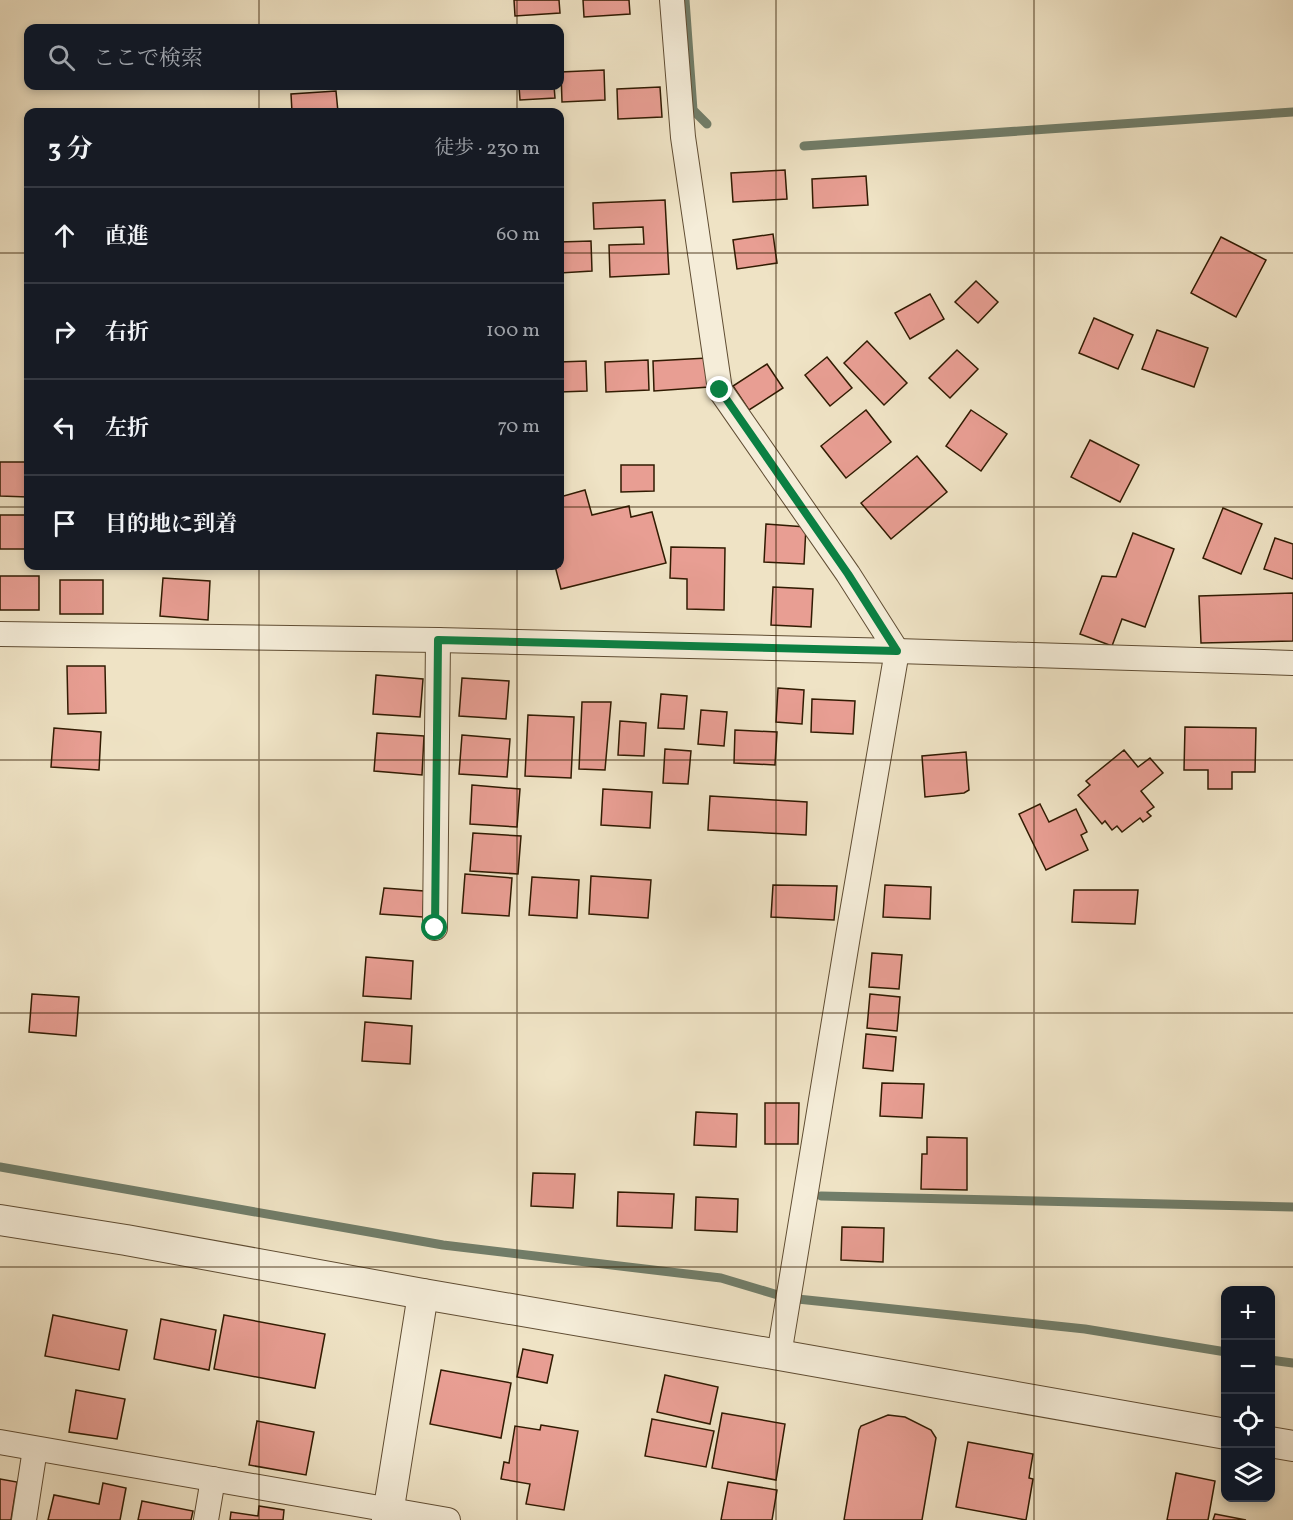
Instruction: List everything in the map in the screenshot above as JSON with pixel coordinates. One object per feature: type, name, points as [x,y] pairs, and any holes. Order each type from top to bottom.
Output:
[{"type":"street","points":[[672,0],[683,137],[720,390],[848,574],[897,651],[779,1355]]},
{"type":"street","points":[[0,634],[438,640],[1293,663]]},
{"type":"street","points":[[435,928],[438,640]]},
{"type":"street","points":[[0,1220],[126,1240],[1221,1433]]},
{"type":"street","points":[[387,1515],[423,1294]]},
{"type":"street","points":[[0,1442],[213,1479],[387,1515],[448,1520]]},
{"type":"street","points":[[1275,1443],[1293,1446]]},
{"type":"street","points":[[24,1520],[35,1449]]},
{"type":"street","points":[[206,1520],[213,1479]]},
{"type":"building","points":[[514,0],[559,0],[560,13],[515,16]]},
{"type":"building","points":[[583,0],[629,0],[630,14],[584,17]]},
{"type":"building","points":[[604,70],[605,100],[562,102],[564,72]]},
{"type":"building","points":[[660,87],[662,117],[618,119],[617,89]]},
{"type":"building","points":[[519,90],[554,90],[555,98],[520,100]]},
{"type":"building","points":[[336,91],[338,108],[292,108],[291,94]]},
{"type":"building","points":[[785,170],[787,199],[733,202],[731,173]]},
{"type":"building","points":[[866,176],[868,205],[813,208],[812,179]]},
{"type":"building","points":[[665,200],[669,274],[610,277],[609,245],[644,244],[643,227],[594,229],[593,203]]},
{"type":"building","points":[[773,234],[777,263],[737,269],[733,240]]},
{"type":"building","points":[[1221,237],[1266,260],[1236,317],[1191,293]]},
{"type":"building","points":[[591,241],[592,271],[564,273],[564,242]]},
{"type":"building","points":[[976,281],[998,302],[978,323],[955,302]]},
{"type":"building","points":[[930,294],[944,319],[910,339],[895,313]]},
{"type":"building","points":[[1094,318],[1133,335],[1118,369],[1079,353]]},
{"type":"building","points":[[1157,330],[1208,348],[1194,387],[1142,369]]},
{"type":"building","points":[[867,341],[907,383],[884,405],[844,363]]},
{"type":"building","points":[[957,350],[978,369],[950,398],[929,378]]},
{"type":"building","points":[[827,357],[852,388],[830,406],[805,375]]},
{"type":"building","points":[[707,358],[709,387],[654,391],[653,361]]},
{"type":"building","points":[[648,360],[649,390],[606,392],[605,362]]},
{"type":"building","points":[[586,361],[587,391],[564,392],[564,362]]},
{"type":"building","points":[[767,364],[783,388],[749,410],[733,386]]},
{"type":"building","points":[[866,410],[891,442],[846,478],[821,446]]},
{"type":"building","points":[[971,410],[1007,434],[981,471],[946,446]]},
{"type":"building","points":[[1090,440],[1139,465],[1120,502],[1071,477]]},
{"type":"building","points":[[917,456],[947,492],[891,539],[861,503]]},
{"type":"building","points":[[0,462],[24,462],[24,497],[0,496]]},
{"type":"building","points":[[621,465],[654,465],[654,491],[621,492]]},
{"type":"building","points":[[585,490],[592,515],[629,506],[631,517],[652,512],[666,563],[561,589],[556,570],[564,570],[564,496]]},
{"type":"building","points":[[1223,508],[1262,524],[1241,574],[1203,558]]},
{"type":"building","points":[[0,515],[24,515],[24,549],[0,549]]},
{"type":"building","points":[[766,524],[806,527],[804,564],[764,562]]},
{"type":"building","points":[[1133,533],[1174,549],[1145,627],[1122,619],[1112,646],[1080,634],[1102,576],[1116,577]]},
{"type":"building","points":[[1275,538],[1293,544],[1293,579],[1264,569]]},
{"type":"building","points":[[671,547],[725,548],[724,610],[687,609],[687,579],[670,578]]},
{"type":"building","points":[[0,576],[39,576],[39,610],[0,610]]},
{"type":"building","points":[[163,578],[210,581],[208,620],[160,616]]},
{"type":"building","points":[[60,580],[103,580],[103,614],[60,614]]},
{"type":"building","points":[[773,587],[813,589],[811,627],[771,625]]},
{"type":"building","points":[[1293,593],[1293,641],[1201,643],[1199,596]]},
{"type":"building","points":[[67,666],[105,666],[106,713],[68,714]]},
{"type":"building","points":[[376,675],[423,679],[420,717],[373,714]]},
{"type":"building","points":[[462,678],[509,681],[506,719],[459,716]]},
{"type":"building","points":[[778,688],[804,690],[802,724],[776,722]]},
{"type":"building","points":[[661,694],[687,696],[684,729],[658,728]]},
{"type":"building","points":[[812,699],[855,701],[853,734],[811,732]]},
{"type":"building","points":[[582,702],[611,702],[605,770],[579,769]]},
{"type":"building","points":[[701,710],[727,712],[724,746],[698,744]]},
{"type":"building","points":[[528,715],[574,717],[571,778],[525,776]]},
{"type":"building","points":[[620,721],[646,723],[644,756],[618,755]]},
{"type":"building","points":[[1185,727],[1256,728],[1255,772],[1232,772],[1232,789],[1208,789],[1208,770],[1184,770]]},
{"type":"building","points":[[54,728],[101,732],[99,770],[51,767]]},
{"type":"building","points":[[735,730],[777,732],[775,765],[734,763]]},
{"type":"building","points":[[377,733],[424,736],[422,775],[374,771]]},
{"type":"building","points":[[462,735],[510,739],[507,777],[459,774]]},
{"type":"building","points":[[665,749],[691,751],[688,784],[663,783]]},
{"type":"building","points":[[1124,750],[1138,767],[1150,758],[1163,773],[1141,791],[1154,807],[1147,812],[1151,816],[1143,822],[1140,818],[1122,832],[1117,826],[1112,830],[1105,821],[1102,824],[1078,795],[1090,785],[1086,781]]},
{"type":"building","points":[[966,752],[969,790],[964,793],[925,797],[922,756]]},
{"type":"building","points":[[472,785],[520,789],[517,827],[470,824]]},
{"type":"building","points":[[603,789],[652,792],[650,828],[601,825]]},
{"type":"building","points":[[710,796],[807,802],[806,835],[708,830]]},
{"type":"building","points":[[1040,804],[1049,822],[1076,809],[1087,832],[1081,835],[1088,850],[1046,870],[1019,814]]},
{"type":"building","points":[[473,833],[521,836],[518,874],[470,871]]},
{"type":"building","points":[[465,874],[512,878],[509,916],[462,913]]},
{"type":"building","points":[[591,876],[651,880],[648,918],[589,914]]},
{"type":"building","points":[[532,877],[579,880],[577,918],[529,915]]},
{"type":"building","points":[[773,885],[837,886],[834,920],[771,917]]},
{"type":"building","points":[[885,885],[931,887],[930,919],[883,917]]},
{"type":"building","points":[[384,888],[424,891],[423,917],[380,914]]},
{"type":"building","points":[[1074,890],[1138,890],[1135,924],[1072,922]]},
{"type":"building","points":[[872,953],[902,955],[899,989],[869,987]]},
{"type":"building","points":[[366,957],[413,961],[411,999],[363,996]]},
{"type":"building","points":[[32,994],[79,997],[76,1036],[29,1032]]},
{"type":"building","points":[[870,994],[900,997],[897,1031],[867,1028]]},
{"type":"building","points":[[365,1022],[412,1026],[410,1064],[362,1061]]},
{"type":"building","points":[[866,1034],[896,1037],[893,1071],[863,1068]]},
{"type":"building","points":[[882,1083],[924,1084],[922,1118],[880,1116]]},
{"type":"building","points":[[765,1103],[799,1103],[798,1144],[765,1144]]},
{"type":"building","points":[[696,1112],[737,1114],[736,1147],[694,1145]]},
{"type":"building","points":[[927,1137],[967,1138],[967,1190],[921,1189],[922,1154],[927,1154]]},
{"type":"building","points":[[533,1173],[575,1174],[573,1208],[531,1206]]},
{"type":"building","points":[[618,1192],[674,1194],[672,1228],[617,1226]]},
{"type":"building","points":[[696,1197],[738,1199],[737,1232],[695,1230]]},
{"type":"building","points":[[842,1227],[884,1228],[883,1262],[841,1260]]},
{"type":"building","points":[[53,1315],[127,1330],[119,1370],[45,1356]]},
{"type":"building","points":[[224,1315],[325,1334],[315,1388],[214,1369]]},
{"type":"building","points":[[161,1319],[216,1330],[209,1370],[154,1359]]},
{"type":"building","points":[[523,1349],[553,1355],[547,1383],[517,1377]]},
{"type":"building","points":[[441,1370],[511,1383],[501,1438],[430,1424]]},
{"type":"building","points":[[665,1375],[718,1387],[710,1424],[657,1412]]},
{"type":"building","points":[[76,1390],[125,1399],[117,1439],[69,1432]]},
{"type":"building","points":[[722,1413],[785,1424],[776,1480],[712,1468]]},
{"type":"building","points":[[888,1415],[905,1417],[931,1430],[936,1438],[922,1520],[844,1520],[859,1430],[861,1426]]},
{"type":"building","points":[[652,1419],[714,1431],[706,1467],[645,1456]]},
{"type":"building","points":[[257,1421],[314,1432],[306,1475],[249,1465]]},
{"type":"building","points":[[541,1425],[578,1431],[564,1510],[526,1504],[530,1484],[501,1479],[504,1462],[509,1463],[515,1426],[540,1430]]},
{"type":"building","points":[[968,1442],[1033,1454],[1029,1478],[1033,1479],[1026,1520],[956,1507]]},
{"type":"building","points":[[1176,1473],[1215,1481],[1208,1520],[1167,1520]]},
{"type":"building","points":[[0,1479],[17,1482],[11,1520],[0,1520]]},
{"type":"building","points":[[728,1482],[777,1490],[772,1520],[721,1520]]},
{"type":"building","points":[[103,1483],[126,1488],[120,1520],[48,1520],[54,1495],[99,1504]]},
{"type":"building","points":[[142,1501],[193,1511],[191,1520],[138,1520]]},
{"type":"building","points":[[259,1506],[284,1510],[283,1520],[230,1520],[231,1512],[258,1516]]},
{"type":"building","points":[[1215,1514],[1246,1520],[1213,1520]]},
{"type":"waterway","points":[[685,0],[693,110],[707,124]]},
{"type":"waterway","points":[[804,146],[1293,112]]},
{"type":"waterway","points":[[0,1167],[443,1245],[721,1278],[788,1298],[1085,1329],[1221,1351]]},
{"type":"waterway","points":[[821,1196],[1293,1207]]},
{"type":"waterway","points":[[1275,1361],[1293,1363]]},
{"type":"route","points":[[435,928],[438,640],[897,651],[848,574],[720,390]]}]
